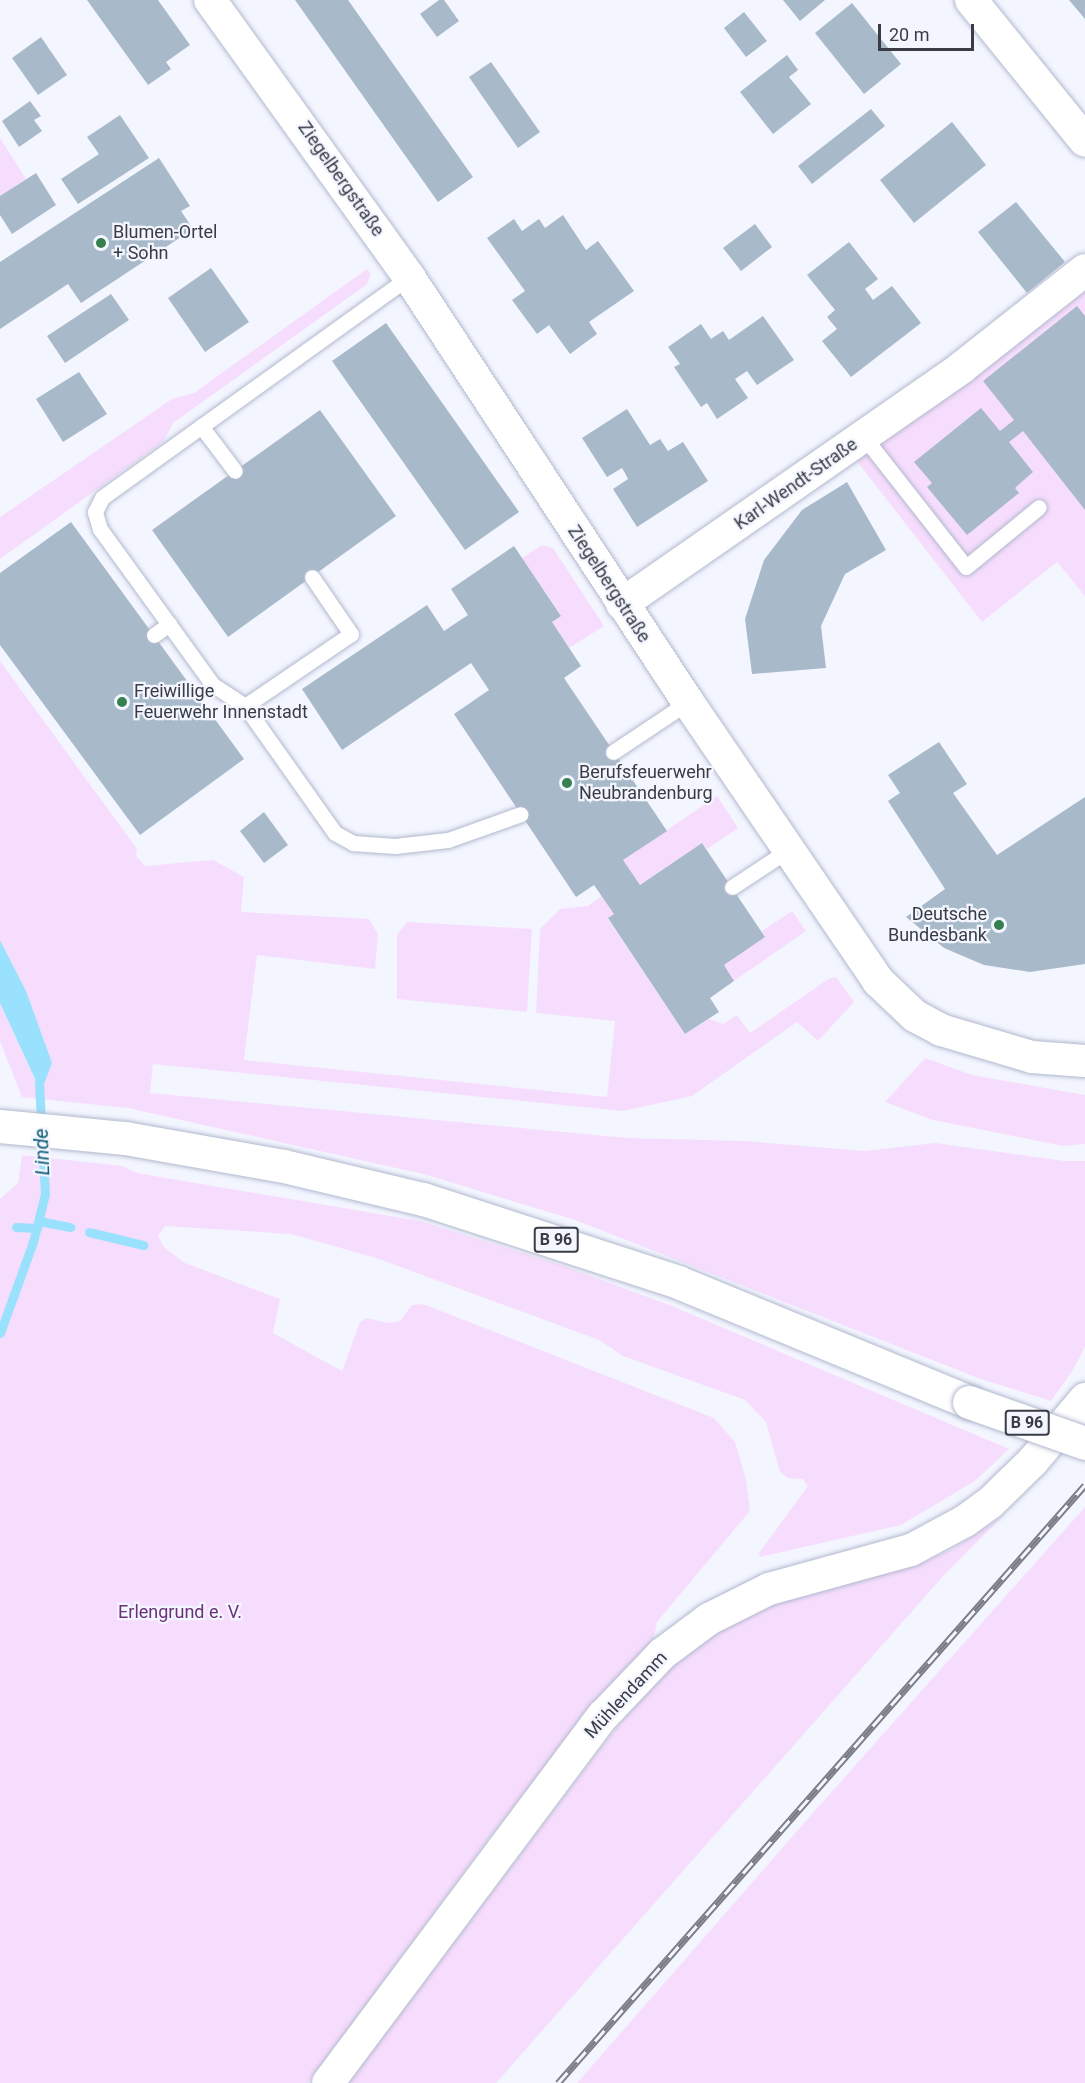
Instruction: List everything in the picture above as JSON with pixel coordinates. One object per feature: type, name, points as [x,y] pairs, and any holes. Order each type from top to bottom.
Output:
[{"type":"main road","name":"B 96","points":[[0,1126],[125,1138],[284,1166],[423,1198],[678,1282],[969,1402],[1085,1443]]},
{"type":"street","name":"Ziegelbergstraße","points":[[210,0],[409,277],[687,702],[878,981],[915,1016],[979,1044],[1032,1057],[1085,1061]]},
{"type":"street","points":[[971,0],[1085,141]]},
{"type":"street","name":"Karl-Wendt-Straße","points":[[622,604],[969,362],[1085,270]]},
{"type":"street","name":"Mühlendamm","points":[[328,2083],[603,1716],[662,1654],[709,1620],[770,1588],[911,1550],[965,1521],[990,1503],[1033,1461],[1085,1399]]},
{"type":"lane","points":[[409,277],[102,498],[95,512],[100,529],[213,685],[245,706],[335,833],[353,843],[395,846],[448,840],[521,814]]},
{"type":"lane","points":[[201,426],[235,471]]},
{"type":"lane","points":[[864,437],[966,567],[1039,507]]},
{"type":"lane","points":[[245,706],[351,634],[312,576]]},
{"type":"lane","points":[[154,635],[169,624]]},
{"type":"lane","points":[[613,752],[687,702]]},
{"type":"lane","points":[[732,887],[788,850]]},
{"type":"green space","points":[[0,138],[26,179],[0,196]]},
{"type":"green space","points":[[367,269],[371,274],[366,285],[173,423],[163,442],[0,559],[0,517],[172,399],[194,393]]},
{"type":"green space","points":[[1085,290],[1085,596],[1057,562],[982,622],[852,455],[879,444]]},
{"type":"green space","points":[[542,545],[553,548],[604,626],[569,648],[552,622],[561,615],[522,558]]},
{"type":"green space","points":[[0,661],[137,849],[136,856],[145,866],[213,860],[244,877],[241,912],[369,919],[378,934],[375,969],[257,955],[244,1060],[607,1097],[615,1021],[536,1013],[540,929],[560,909],[588,906],[602,896],[614,914],[608,919],[685,1034],[709,1019],[723,1024],[737,1015],[750,1033],[830,978],[836,977],[854,1002],[818,1041],[797,1022],[692,1096],[623,1111],[153,1064],[150,1093],[627,1138],[745,1141],[864,1151],[935,1143],[1064,1161],[1085,1161],[1085,1347],[1071,1373],[1051,1401],[978,1378],[575,1220],[427,1175],[128,1108],[22,1097],[0,1041],[0,1003],[40,1091],[26,991],[0,940]]},
{"type":"green space","points":[[717,796],[738,828],[707,849],[702,843],[640,885],[623,860]]},
{"type":"green space","points":[[792,911],[806,931],[734,981],[724,965],[765,937],[762,931]]},
{"type":"green space","points":[[407,922],[532,929],[527,1012],[397,999],[397,935]]},
{"type":"green space","points":[[925,1058],[972,1075],[1085,1095],[1085,1144],[1063,1146],[933,1120],[885,1102]]},
{"type":"green space","name":"Erlengrund e. V.","points":[[22,1155],[122,1166],[137,1173],[420,1221],[561,1265],[672,1306],[1009,1449],[975,1481],[901,1525],[760,1557],[759,1553],[808,1486],[803,1479],[788,1478],[780,1472],[766,1422],[745,1400],[623,1356],[599,1340],[376,1258],[291,1234],[165,1226],[158,1236],[164,1247],[185,1263],[280,1299],[273,1333],[342,1371],[360,1322],[367,1318],[388,1323],[400,1321],[412,1305],[423,1304],[714,1418],[735,1442],[746,1479],[750,1511],[657,1622],[653,1643],[593,1707],[490,1837],[308,2083],[0,2083],[0,1199],[18,1183]]},
{"type":"green space","points":[[1085,1507],[1085,2083],[577,2083],[812,1814]]},
{"type":"green space","points":[[1003,1516],[944,1575],[496,2083],[348,2083],[616,1728],[673,1662],[719,1629],[778,1602],[914,1566],[953,1549]]},
{"type":"water","points":[[0,940],[26,991],[52,1063],[41,1092],[0,1003]]},
{"type":"building","points":[[87,0],[158,0],[190,45],[166,62],[171,69],[148,85]]},
{"type":"building","points":[[295,0],[348,0],[473,177],[438,202]]},
{"type":"building","points":[[439,0],[444,0],[459,21],[437,37],[420,14]]},
{"type":"building","points":[[783,0],[825,0],[800,21]]},
{"type":"building","points":[[1069,0],[1085,0],[1085,19]]},
{"type":"building","points":[[852,3],[901,64],[864,94],[815,33]]},
{"type":"building","points":[[744,12],[767,41],[746,57],[724,28]]},
{"type":"building","points":[[41,37],[67,75],[38,95],[12,58]]},
{"type":"building","points":[[787,55],[798,70],[789,77],[811,104],[773,134],[740,92]]},
{"type":"building","points":[[491,62],[540,132],[518,148],[469,77]]},
{"type":"building","points":[[30,101],[41,116],[34,120],[42,131],[19,147],[2,121]]},
{"type":"building","points":[[871,109],[885,126],[812,184],[798,166]]},
{"type":"building","points":[[120,115],[149,158],[78,204],[61,179],[99,154],[87,137]]},
{"type":"building","points":[[952,122],[986,165],[914,223],[880,180]]},
{"type":"building","name":"Blumen-Ortel + Sohn","points":[[159,158],[190,206],[181,211],[193,229],[81,303],[68,284],[0,329],[0,262]]},
{"type":"building","points":[[36,173],[56,205],[12,234],[0,215],[0,196]]},
{"type":"building","points":[[1016,202],[1065,262],[1027,293],[978,232]]},
{"type":"building","points":[[563,215],[586,250],[598,241],[634,291],[589,322],[597,334],[570,354],[549,325],[537,334],[512,300],[525,291],[487,238],[514,219],[522,231],[539,219],[545,228]]},
{"type":"building","points":[[755,224],[772,247],[741,271],[723,248]]},
{"type":"building","points":[[849,242],[878,279],[865,289],[873,300],[892,286],[921,323],[851,377],[822,341],[837,329],[827,317],[835,310],[807,275]]},
{"type":"building","points":[[211,268],[249,322],[205,352],[168,298]]},
{"type":"building","points":[[111,294],[129,320],[65,363],[47,336]]},
{"type":"building","points":[[1077,306],[1085,316],[1085,510],[1023,431],[1009,442],[1033,472],[1015,488],[1019,493],[967,535],[927,487],[932,483],[914,462],[981,408],[1000,431],[1014,420],[983,381]]},
{"type":"building","points":[[763,316],[794,360],[757,385],[747,371],[735,379],[748,398],[717,419],[707,403],[701,407],[674,367],[680,364],[668,347],[701,324],[711,339],[723,331],[729,340]]},
{"type":"building","points":[[386,323],[519,512],[465,550],[332,361]]},
{"type":"building","points":[[79,372],[107,414],[63,442],[36,399]]},
{"type":"building","points":[[627,409],[650,445],[660,439],[668,451],[683,442],[708,481],[637,527],[613,489],[628,479],[622,468],[607,477],[582,438]]},
{"type":"building","points":[[320,410],[396,516],[228,637],[152,530]]},
{"type":"building","points":[[847,482],[886,550],[845,574],[821,626],[826,668],[752,674],[745,619],[764,560],[802,510]]},
{"type":"building","name":"Freiwillige Feuerwehr Innenstadt","points":[[71,522],[244,759],[140,835],[0,645],[0,573]]},
{"type":"building","name":"Berufsfeuerwehr Neubrandenburg","points":[[514,546],[561,616],[552,622],[581,666],[564,678],[667,831],[623,860],[640,885],[702,843],[765,937],[724,965],[734,981],[710,998],[719,1012],[685,1034],[608,918],[614,914],[594,885],[576,897],[454,714],[489,690],[471,663],[342,750],[302,689],[427,605],[444,631],[468,615],[451,589]]},
{"type":"building","points":[[939,742],[967,784],[953,793],[997,855],[1085,797],[1085,964],[1030,972],[984,965],[944,948],[906,917],[945,889],[888,801],[900,793],[888,775]]},
{"type":"building","points":[[264,812],[288,845],[264,863],[240,831]]},
{"type":"waterway","name":"Linde","points":[[0,1333],[33,1242],[45,1194],[39,1082]]},
{"type":"waterway","points":[[39,1221],[70,1227]]},
{"type":"waterway","points":[[16,1227],[37,1228]]},
{"type":"waterway","points":[[89,1232],[143,1245]]},
{"type":"railway","points":[[558,2083],[1085,1485]]},
{"type":"place","name":"Blumen-Ortel + Sohn","points":[[101,243]]},
{"type":"place","name":"Freiwillige Feuerwehr Innenstadt","points":[[122,702]]},
{"type":"place","name":"Berufsfeuerwehr Neubrandenburg","points":[[567,783]]},
{"type":"place","name":"Deutsche Bundesbank","points":[[999,925]]}]
